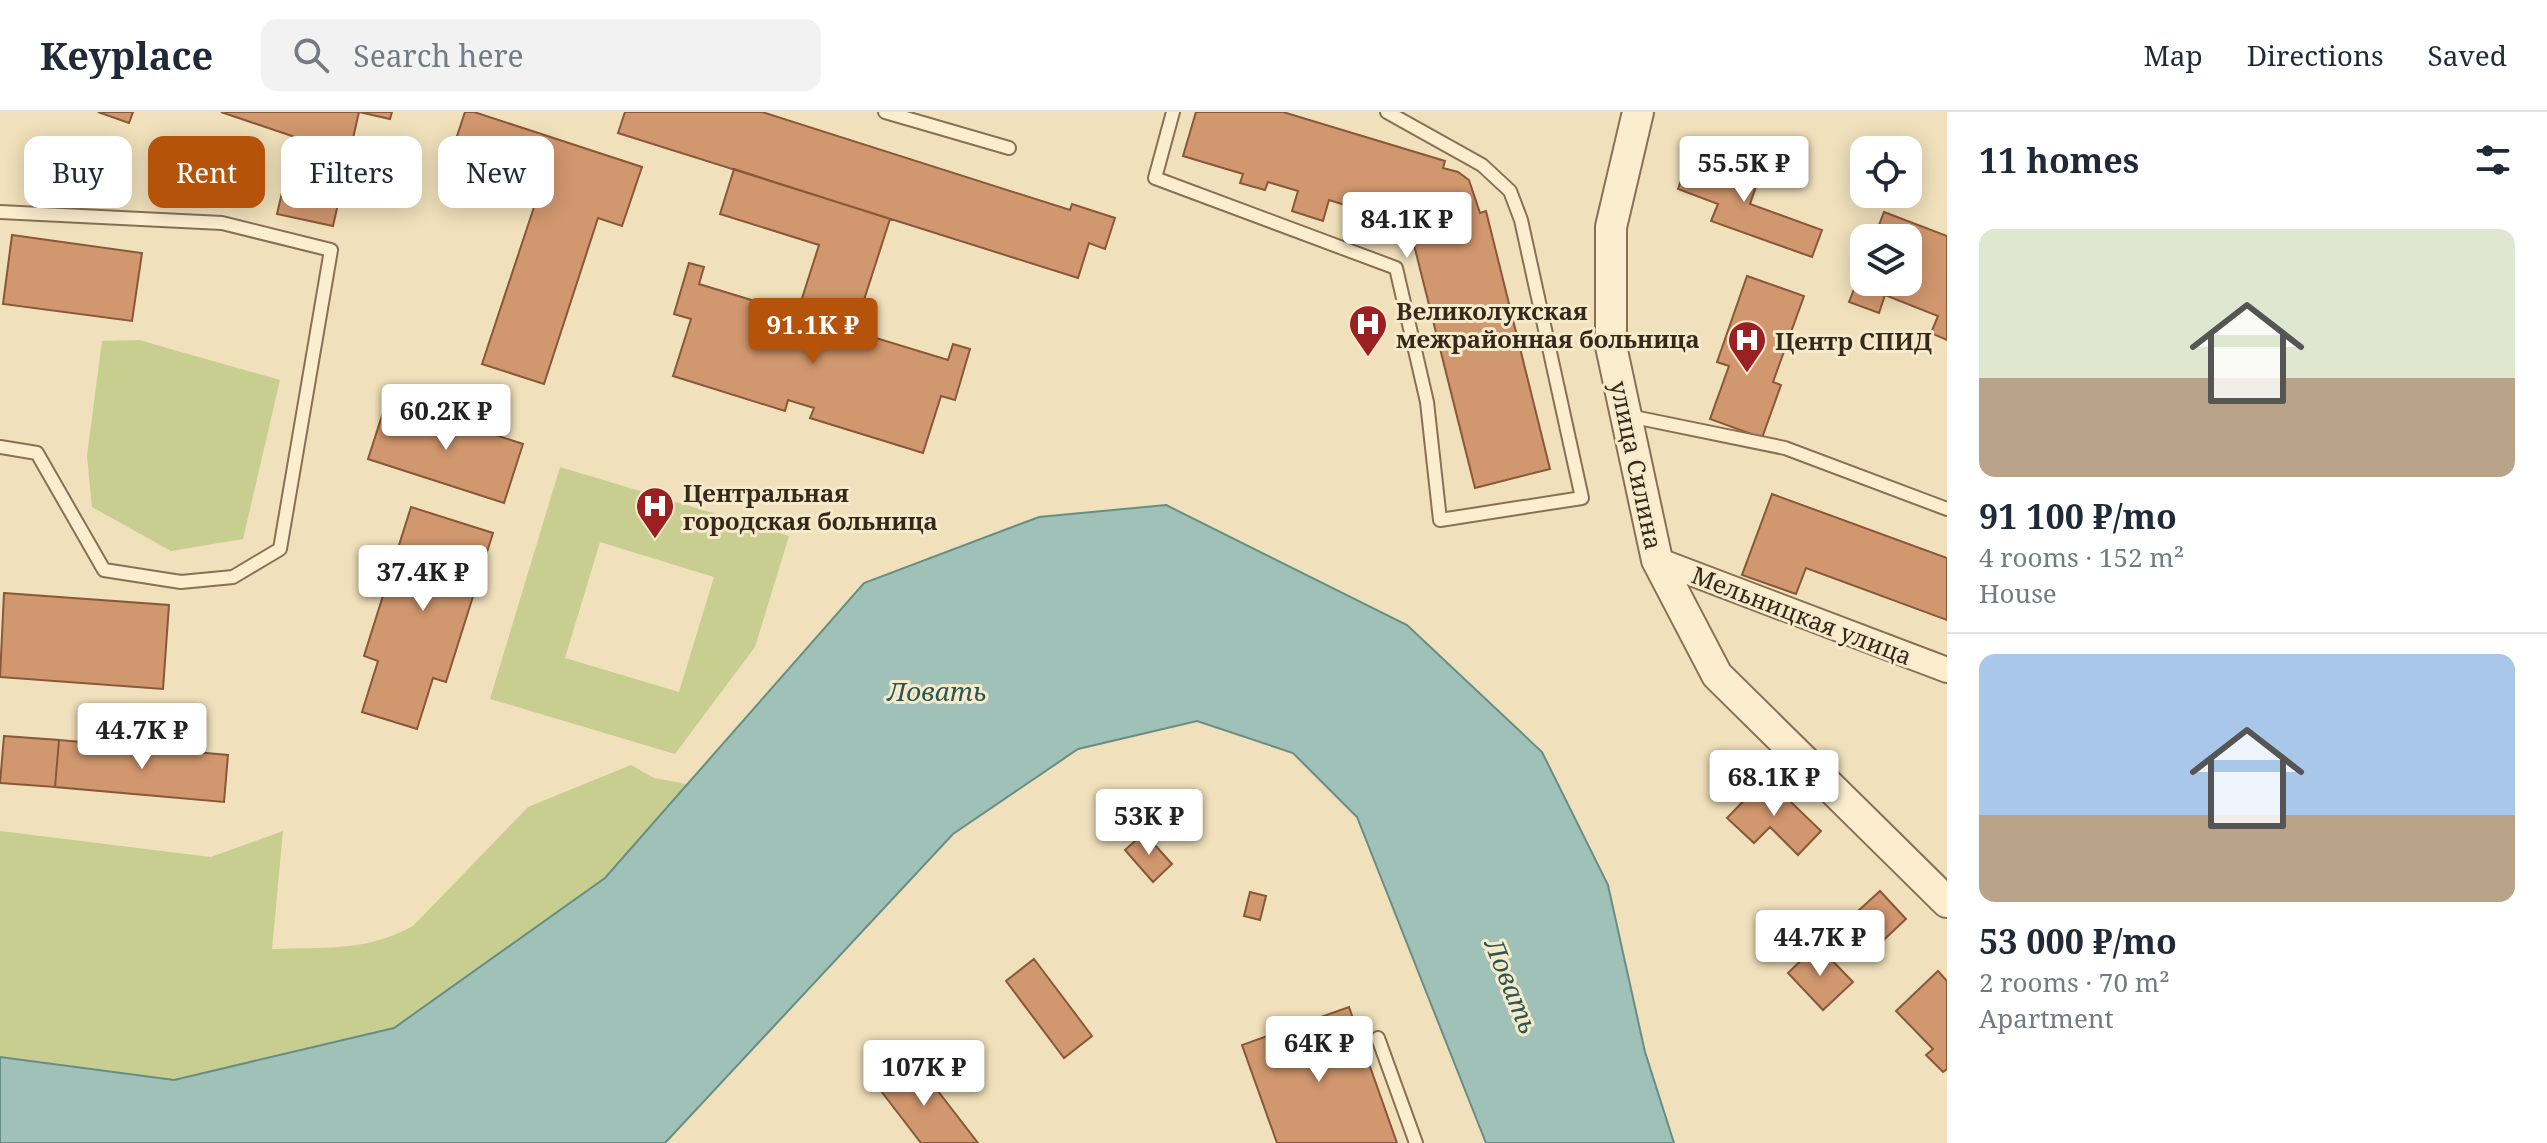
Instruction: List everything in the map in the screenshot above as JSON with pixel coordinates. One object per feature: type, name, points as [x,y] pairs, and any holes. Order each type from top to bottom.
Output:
[{"type":"street","name":"улица Силина","points":[[1638,112],[1611,227],[1611,346],[1657,560],[1717,675],[1947,902]]},
{"type":"street","name":"Мельницкая улица","points":[[1657,560],[1947,670]]},
{"type":"lane","points":[[885,112],[1009,148]]},
{"type":"lane","points":[[1173,112],[1155,178],[1396,268],[1427,402],[1440,520],[1582,498],[1521,220],[1510,191],[1482,165],[1387,112]]},
{"type":"lane","points":[[0,212],[222,223],[331,250],[280,549],[233,577],[181,582],[104,570],[37,453],[0,447]]},
{"type":"lane","points":[[1626,416],[1785,448],[1947,509]]},
{"type":"lane","points":[[1378,1038],[1416,1143]]},
{"type":"green space","points":[[139,340],[280,380],[243,539],[171,551],[92,507],[87,456],[102,341]]},
{"type":"green space","points":[[560,467],[789,536],[755,647],[675,754],[490,699]],"holes":[[[600,542],[714,577],[679,692],[565,658]]]},
{"type":"green space","points":[[631,765],[654,778],[687,784],[605,878],[394,1028],[174,1080],[0,1057],[0,831],[211,857],[283,831],[272,949],[344,946],[379,940],[413,926],[528,807]]},
{"type":"water","name":"Ловать","points":[[1166,505],[1407,625],[1542,752],[1608,885],[1645,1052],[1674,1143],[1486,1143],[1357,817],[1293,753],[1197,721],[1078,749],[953,834],[665,1143],[0,1143],[0,1057],[174,1080],[394,1028],[605,878],[864,583],[1039,517]]},
{"type":"building","points":[[98,112],[133,112],[129,123]]},
{"type":"building","points":[[221,112],[359,112],[354,136],[292,136]]},
{"type":"building","points":[[359,112],[392,112],[390,119]]},
{"type":"building","points":[[465,112],[474,112],[547,136],[457,136]]},
{"type":"building","points":[[625,112],[762,112],[1070,210],[1072,204],[1115,218],[1105,249],[1089,243],[1078,278],[618,133]]},
{"type":"building","points":[[1196,112],[1283,112],[1445,161],[1443,168],[1458,172],[1469,180],[1480,213],[1486,211],[1550,469],[1475,488],[1409,225],[1329,200],[1323,221],[1292,211],[1298,191],[1268,182],[1265,190],[1240,183],[1243,174],[1183,156]]},
{"type":"building","points":[[554,138],[642,167],[622,226],[598,218],[544,384],[482,364],[534,208],[554,208]]},
{"type":"building","points":[[1691,151],[1760,175],[1750,204],[1822,230],[1812,257],[1711,221],[1718,204],[1678,189]]},
{"type":"building","points":[[734,169],[890,219],[854,331],[797,314],[819,245],[720,214]]},
{"type":"building","points":[[281,197],[281,208],[337,208],[333,226],[277,214]]},
{"type":"building","points":[[1884,212],[1916,224],[1879,224]]},
{"type":"building","points":[[1922,226],[1947,236],[1947,340],[1931,333],[1938,316],[1888,296],[1922,296]]},
{"type":"building","points":[[12,235],[142,253],[132,321],[3,304]]},
{"type":"building","points":[[689,263],[704,267],[699,284],[948,360],[953,344],[970,349],[955,400],[941,396],[923,453],[810,418],[814,408],[788,400],[785,411],[673,376],[691,319],[674,314]]},
{"type":"building","points":[[1747,276],[1804,296],[1773,382],[1781,385],[1762,438],[1710,419],[1729,366],[1717,362]]},
{"type":"building","points":[[1851,296],[1885,296],[1879,313],[1849,302]]},
{"type":"building","points":[[387,400],[523,444],[504,503],[368,459]]},
{"type":"building","points":[[1772,494],[1947,558],[1947,620],[1806,568],[1796,594],[1742,575]]},
{"type":"building","points":[[411,507],[493,533],[446,682],[433,678],[417,729],[362,712],[378,661],[364,656]]},
{"type":"building","points":[[4,593],[169,605],[163,689],[0,677]]},
{"type":"building","points":[[4,736],[59,740],[55,787],[0,783]]},
{"type":"building","points":[[59,740],[228,755],[224,802],[55,787]]},
{"type":"building","points":[[1766,778],[1821,831],[1798,855],[1770,827],[1754,843],[1727,818]]},
{"type":"building","points":[[1144,833],[1172,864],[1153,882],[1125,850]]},
{"type":"building","points":[[1880,891],[1906,919],[1873,950],[1847,921]]},
{"type":"building","points":[[1250,892],[1266,896],[1260,920],[1244,916]]},
{"type":"building","points":[[1817,945],[1853,982],[1823,1010],[1788,973]]},
{"type":"building","points":[[1034,959],[1092,1036],[1064,1058],[1006,981]]},
{"type":"building","points":[[1938,971],[1947,981],[1947,1069],[1943,1072],[1926,1055],[1933,1049],[1896,1011]]},
{"type":"building","points":[[1349,1007],[1397,1143],[1277,1143],[1242,1045]]},
{"type":"building","points":[[914,1060],[978,1143],[921,1143],[878,1087]]},
{"type":"place","name":"Великолукская межрайонная больница","points":[[1368,358]]},
{"type":"place","name":"Центр СПИД","points":[[1747,374]]},
{"type":"place","name":"Центральная городская больница","points":[[655,540]]}]
